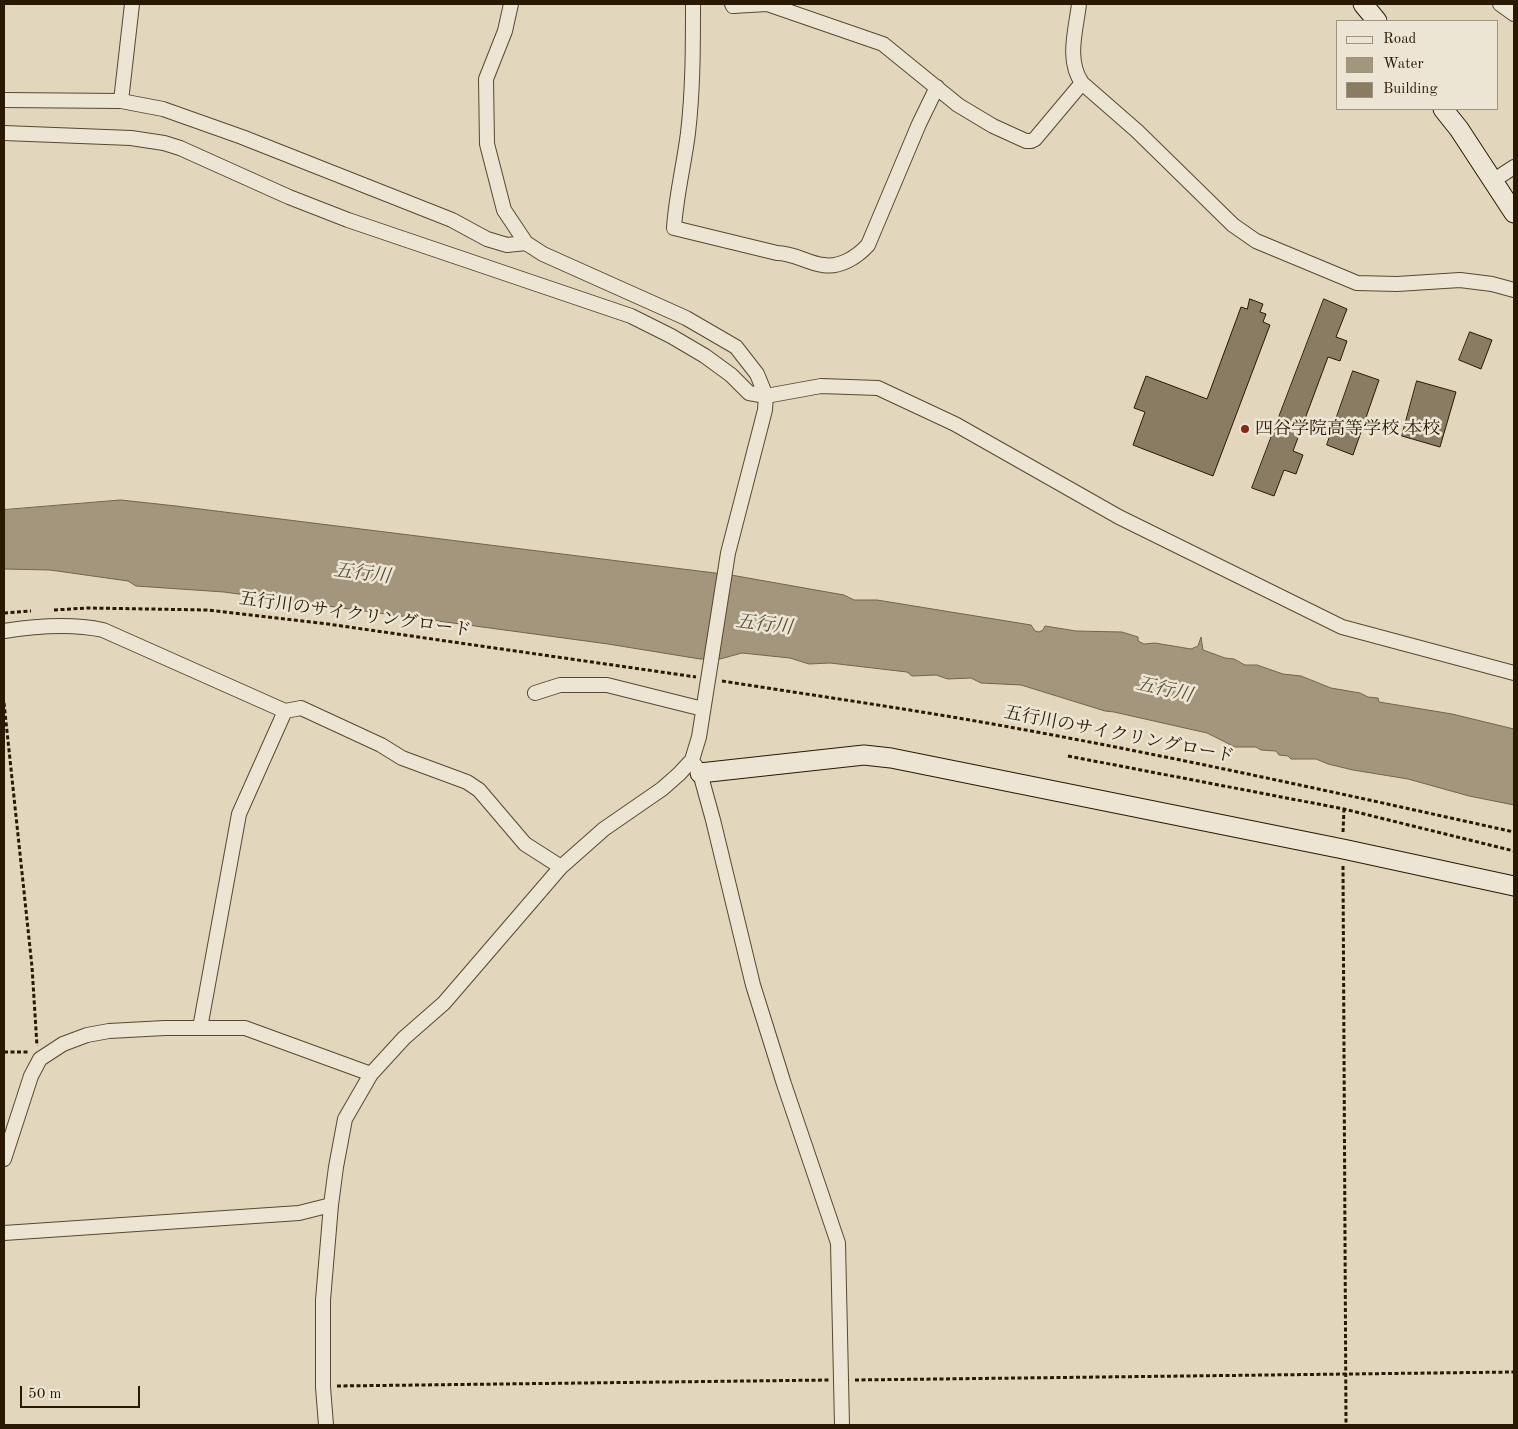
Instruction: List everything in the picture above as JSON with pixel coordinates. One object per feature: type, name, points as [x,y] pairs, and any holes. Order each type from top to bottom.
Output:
[{"type":"street","points":[[121,102],[132,4]]},
{"type":"street","points":[[511,4],[505,31],[486,80],[487,144],[504,210],[526,243],[543,254],[686,318],[736,347],[757,374],[766,396],[761,426],[728,553],[703,709],[696,766],[713,820],[753,985],[784,1084],[838,1243],[842,1425]]},
{"type":"street","points":[[693,4],[693,62],[688,131],[684,164],[676,201],[674,228],[777,253],[788,253],[822,265],[844,262],[857,256],[868,245],[919,124],[937,87]]},
{"type":"street","points":[[732,4],[733,6],[767,4],[883,44],[958,105],[993,126],[1018,138],[1031,141],[1082,83]]},
{"type":"street","points":[[1079,4],[1073,66],[1082,83],[1137,131],[1233,225],[1256,241],[1357,283],[1397,284],[1460,280],[1492,284],[1514,290]]},
{"type":"street","points":[[1363,4],[1375,20]]},
{"type":"street","points":[[1500,4],[1514,14]]},
{"type":"street","points":[[4,100],[121,102],[163,109],[205,123],[452,220],[487,239],[507,245],[526,243]]},
{"type":"street","points":[[1444,110],[1494,180],[1514,213]]},
{"type":"street","points":[[4,133],[131,138],[164,143],[180,148],[290,197],[340,216],[631,316],[671,336],[704,356],[731,375],[749,393],[766,396],[821,386],[878,388],[956,424],[1119,517],[1342,627],[1514,673]]},
{"type":"street","points":[[1494,180],[1514,167]]},
{"type":"street","points":[[4,631],[69,625],[102,630],[285,711],[301,708],[381,745],[402,758],[467,782],[479,790],[525,844],[561,867]]},
{"type":"street","points":[[535,693],[560,685],[607,685],[703,709]]},
{"type":"street","points":[[200,1028],[239,814],[285,711]]},
{"type":"street","points":[[326,1425],[323,1387],[323,1300],[330,1206],[345,1119],[371,1074],[404,1038],[444,1003],[561,867],[604,829],[696,766],[864,755],[892,758],[1343,849],[1514,886]]},
{"type":"street","points":[[4,1159],[32,1076],[40,1059],[46,1053],[87,1035],[165,1028],[245,1028],[371,1074]]},
{"type":"street","points":[[4,1233],[299,1213],[330,1206]]},
{"type":"path","name":"五行川のサイクリングロード","points":[[51,610],[88,608],[208,610],[328,624],[709,677],[970,720],[1140,752],[1344,794],[1514,832]]},
{"type":"path","points":[[4,613],[32,611]]},
{"type":"path","points":[[4,703],[32,967],[37,1052],[4,1052]]},
{"type":"path","points":[[1068,756],[1344,809],[1514,851]]},
{"type":"path","points":[[1344,809],[1346,1425]]},
{"type":"path","points":[[323,1387],[1514,1372]]},
{"type":"water","name":"五行川","points":[[121,500],[731,575],[844,595],[854,600],[877,600],[1031,625],[1035,631],[1039,632],[1045,626],[1076,631],[1122,632],[1138,637],[1138,641],[1144,644],[1155,643],[1191,649],[1198,646],[1201,637],[1203,650],[1225,658],[1234,659],[1245,665],[1257,665],[1283,674],[1301,676],[1331,688],[1378,698],[1379,702],[1452,714],[1514,729],[1514,805],[1469,796],[1408,779],[1353,770],[1316,759],[1291,759],[1288,756],[1279,755],[1276,751],[1261,750],[1256,747],[1235,747],[1207,733],[1105,711],[1021,685],[981,683],[971,678],[948,679],[936,675],[912,676],[907,672],[830,663],[809,664],[790,658],[742,653],[720,659],[700,659],[608,644],[224,592],[136,586],[128,581],[50,570],[4,569],[4,510]]},
{"type":"building","points":[[1250,299],[1263,304],[1260,312],[1266,314],[1263,322],[1270,325],[1213,476],[1133,445],[1145,412],[1134,408],[1146,376],[1207,399],[1241,307],[1247,309]]},
{"type":"building","points":[[1324,299],[1347,309],[1336,337],[1347,341],[1340,361],[1328,357],[1293,451],[1303,455],[1296,474],[1284,470],[1274,496],[1252,488]]},
{"type":"building","points":[[1470,332],[1492,340],[1481,369],[1459,360]]},
{"type":"building","points":[[1353,371],[1379,380],[1353,455],[1327,445]]},
{"type":"building","points":[[1417,381],[1456,392],[1440,447],[1402,436]]},
{"type":"place","name":"四谷学院高等学校 本校","points":[[1245,429]]}]
